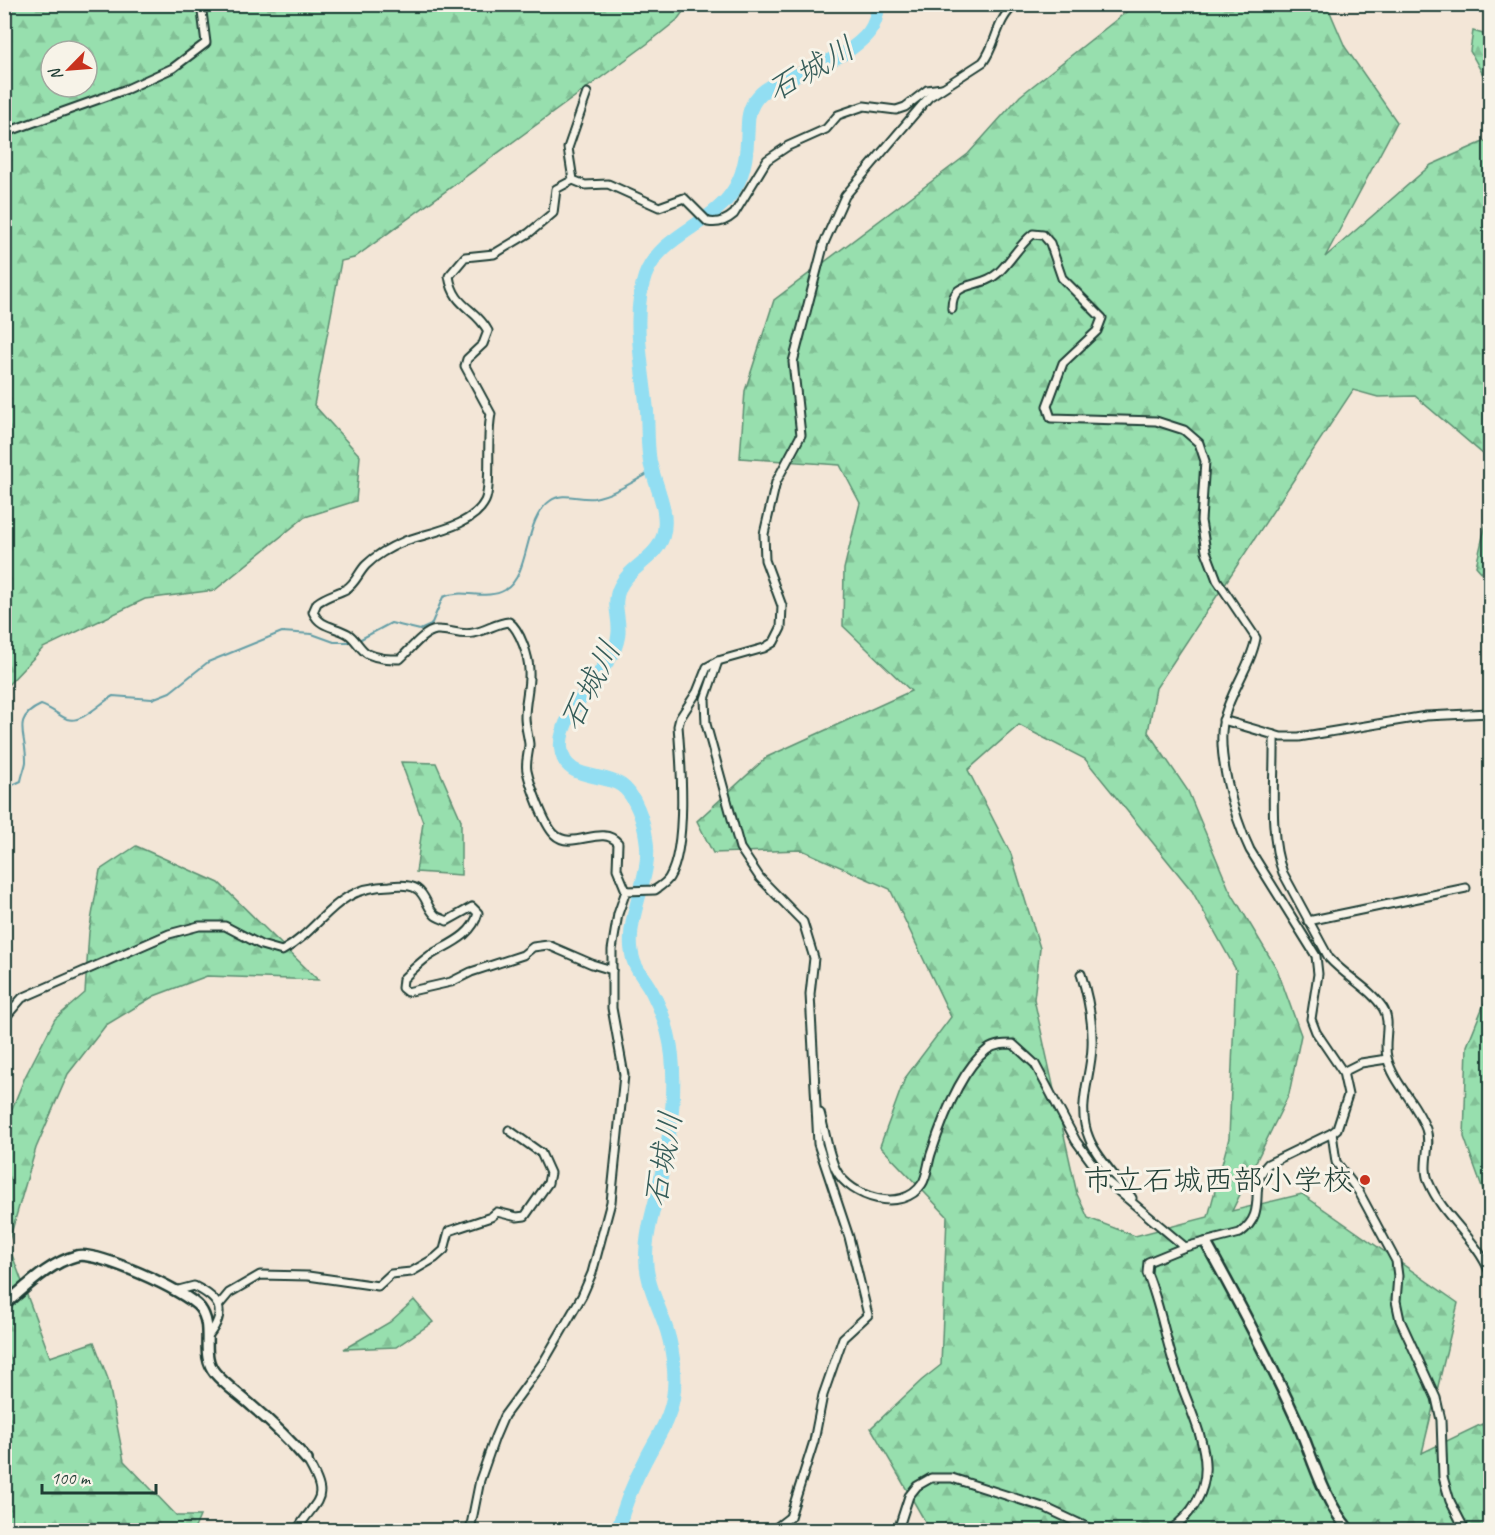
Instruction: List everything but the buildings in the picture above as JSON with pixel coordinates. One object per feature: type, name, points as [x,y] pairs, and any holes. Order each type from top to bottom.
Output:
[{"type":"street","points":[[4,133],[127,89],[173,68],[206,43],[201,4]]},
{"type":"street","points":[[628,891],[655,890],[669,878],[675,854],[682,797],[678,726],[680,717],[697,692],[707,667],[718,661],[764,648],[774,642],[781,628],[782,606],[765,560],[764,534],[776,482],[801,435],[800,413],[794,388],[793,362],[824,243],[845,196],[917,111],[944,88],[983,62],[988,55],[999,25],[1016,4]]},
{"type":"street","points":[[470,1530],[480,1480],[495,1437],[504,1416],[543,1364],[582,1296],[592,1273],[610,1202],[624,1075],[612,1008],[612,970],[618,914],[628,891],[617,868],[618,843],[614,838],[606,836],[573,841],[554,834],[533,790],[526,769],[529,744],[525,709],[530,670],[515,626],[509,622],[502,623],[480,632],[463,635],[437,630],[425,635],[400,659],[381,659],[364,652],[358,642],[347,633],[323,625],[313,612],[317,603],[347,589],[367,564],[382,553],[405,541],[453,526],[467,519],[485,501],[488,488],[488,427],[491,414],[465,366],[467,359],[483,344],[488,331],[483,321],[465,308],[451,291],[449,276],[465,257],[494,254],[529,233],[553,213],[556,189],[573,180],[585,184],[608,184],[659,207],[684,198],[708,222],[720,222],[734,214],[767,160],[788,146],[826,129],[838,115],[864,106],[896,110],[905,107],[927,90],[944,88]]},
{"type":"street","points":[[573,180],[568,148],[586,93]]},
{"type":"street","points":[[952,309],[953,295],[959,288],[984,282],[999,273],[1025,240],[1033,234],[1043,235],[1050,243],[1062,278],[1102,318],[1097,331],[1063,363],[1047,406],[1051,418],[1156,421],[1184,430],[1199,443],[1205,461],[1201,521],[1206,551],[1217,580],[1256,638],[1223,720],[1221,729],[1226,773],[1243,835],[1316,956],[1318,974],[1311,1019],[1316,1032],[1343,1072],[1348,1095],[1337,1129],[1268,1164],[1260,1172],[1254,1220],[1240,1233],[1185,1247],[1148,1262],[1147,1273],[1173,1363],[1204,1443],[1204,1483],[1197,1504],[1184,1520],[1170,1530]]},
{"type":"street","points":[[718,661],[705,699],[705,724],[740,848],[760,878],[803,922],[814,958],[810,994],[818,1144],[849,1237],[868,1315],[843,1338],[823,1395],[814,1441],[790,1517],[773,1530]]},
{"type":"street","points":[[1223,720],[1274,735],[1299,736],[1426,716],[1491,712]]},
{"type":"street","points":[[1274,735],[1277,858],[1308,921],[1339,970],[1382,1005],[1387,1019],[1387,1059],[1418,1109],[1428,1132],[1425,1164],[1428,1180],[1435,1196],[1478,1250],[1491,1273]]},
{"type":"street","points":[[4,1019],[22,998],[180,930],[206,925],[225,926],[261,945],[282,951],[300,938],[342,898],[368,888],[386,886],[405,885],[416,889],[435,916],[447,921],[472,907],[478,913],[475,924],[465,934],[428,957],[403,979],[402,988],[407,992],[451,982],[471,972],[523,955],[540,945],[548,945],[612,970]]},
{"type":"street","points":[[1308,921],[1466,888]]},
{"type":"street","points":[[1081,974],[1086,990],[1093,1047],[1086,1075],[1084,1118],[1086,1128],[1089,1139],[1139,1207]]},
{"type":"street","points":[[816,1100],[836,1170],[845,1183],[858,1192],[887,1200],[898,1200],[922,1184],[945,1111],[975,1062],[987,1050],[998,1044],[1013,1044],[1035,1064],[1076,1141],[1103,1178],[1185,1247]]},
{"type":"street","points":[[1343,1072],[1361,1063],[1387,1059]]},
{"type":"street","points":[[219,1305],[229,1293],[260,1275],[308,1276],[378,1286],[391,1274],[411,1272],[435,1258],[444,1250],[449,1230],[454,1227],[468,1226],[497,1212],[517,1217],[525,1216],[530,1212],[537,1194],[548,1183],[550,1173],[541,1153],[509,1130]]},
{"type":"street","points":[[1332,1133],[1336,1162],[1359,1192],[1396,1261],[1398,1276],[1396,1302],[1400,1320],[1436,1398],[1441,1420],[1443,1477],[1450,1501],[1466,1530]]},
{"type":"street","points":[[1206,1243],[1262,1345],[1303,1435],[1329,1501],[1349,1530]]},
{"type":"street","points":[[4,1305],[49,1270],[76,1255],[103,1259],[175,1291],[200,1308],[206,1322],[207,1357],[216,1375],[288,1438],[307,1460],[321,1492],[319,1502],[297,1530]]},
{"type":"street","points":[[175,1291],[194,1286],[215,1298],[219,1305],[220,1316],[208,1336]]},
{"type":"street","points":[[898,1530],[909,1496],[917,1486],[931,1479],[952,1478],[1046,1508],[1093,1530]]},
{"type":"green space","points":[[5,5],[688,5],[677,20],[647,44],[354,258],[341,261],[314,405],[360,456],[356,501],[305,517],[215,590],[145,599],[43,648],[5,688]]},
{"type":"green space","points":[[1135,5],[1327,5],[1345,47],[1397,122],[1325,257],[1431,165],[1490,139],[1490,492],[1484,455],[1415,396],[1378,397],[1353,390],[1156,688],[1148,732],[1188,791],[1229,889],[1277,969],[1301,1035],[1289,1094],[1232,1211],[1302,1194],[1458,1303],[1422,1453],[1482,1424],[1490,1443],[1490,1530],[1385,1530],[1380,1520],[1373,1530],[930,1530],[871,1428],[941,1365],[947,1216],[880,1146],[905,1078],[951,1017],[890,889],[802,850],[713,853],[697,821],[767,757],[911,691],[843,626],[844,569],[860,503],[840,465],[740,458],[745,391],[774,300],[968,154],[1020,96]],"holes":[[[1019,725],[1085,759],[1192,891],[1236,970],[1229,1138],[1208,1217],[1135,1236],[1088,1218],[1077,1194],[1034,999],[1040,948],[1011,854],[968,770]]]},
{"type":"green space","points":[[1473,31],[1490,36],[1490,87],[1470,51]]},
{"type":"green space","points":[[1490,506],[1490,582],[1476,566]]},
{"type":"green space","points":[[401,762],[436,763],[461,820],[461,875],[416,872],[423,822]]},
{"type":"green space","points":[[136,846],[219,883],[318,980],[207,976],[154,996],[106,1025],[68,1074],[36,1148],[8,1244],[50,1357],[94,1342],[108,1379],[124,1461],[177,1516],[200,1516],[194,1530],[5,1530],[5,1126],[25,1077],[55,1019],[85,993],[89,932],[100,870]]},
{"type":"green space","points":[[1490,989],[1490,1209],[1464,1137],[1467,1046]]},
{"type":"green space","points":[[414,1300],[433,1322],[396,1347],[344,1349],[390,1322]]},
{"type":"waterway","name":"石城川","points":[[618,1530],[633,1485],[662,1430],[673,1398],[674,1369],[671,1349],[646,1266],[649,1228],[670,1128],[673,1092],[672,1056],[662,1015],[632,955],[631,933],[644,879],[647,852],[641,817],[631,795],[621,785],[576,771],[569,766],[561,748],[562,736],[572,711],[607,663],[617,642],[616,602],[620,587],[630,573],[655,551],[660,544],[665,527],[665,517],[649,455],[647,411],[639,343],[639,308],[645,276],[663,249],[726,201],[735,188],[744,165],[750,111],[760,94],[777,83],[807,71],[852,48],[869,33],[875,20],[878,4]]},
{"type":"waterway","points":[[357,641],[391,623],[420,630],[431,625],[443,597],[458,594],[490,594],[505,590],[519,572],[535,521],[550,501],[560,497],[594,498],[609,494],[653,471]]},
{"type":"waterway","points":[[4,789],[21,781],[26,762],[23,722],[31,710],[41,705],[64,718],[73,720],[85,716],[113,696],[152,699],[170,692],[208,662],[282,632],[312,634],[334,642],[352,642]]},
{"type":"place","name":"市立石城西部小学校","points":[[1365,1180]]}]
